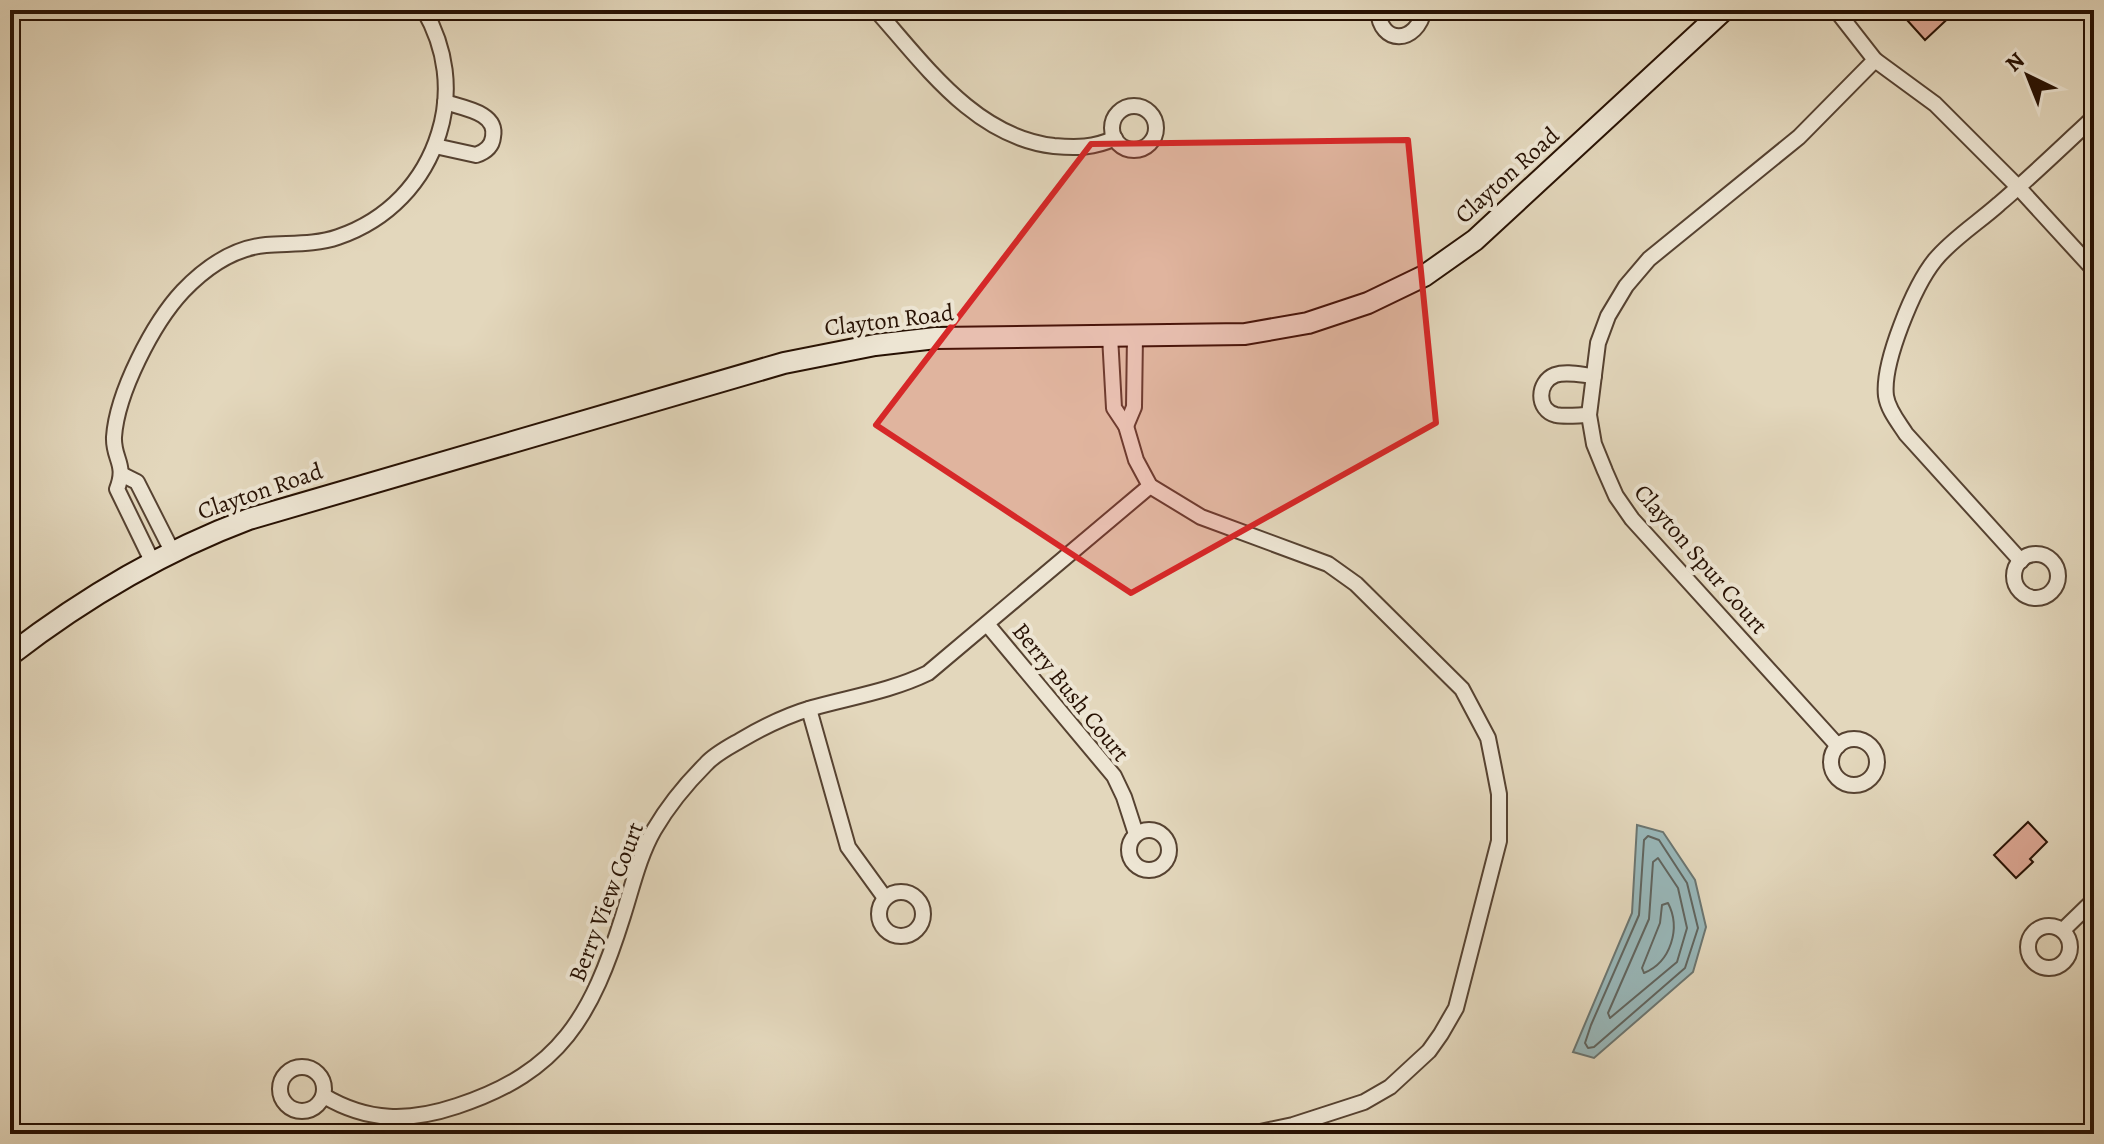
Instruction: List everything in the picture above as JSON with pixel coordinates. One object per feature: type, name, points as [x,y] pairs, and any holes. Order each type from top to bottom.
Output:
[{"type":"main road","name":"Clayton Road","points":[[10,655],[84,601],[152,561],[249,519],[814,356],[875,345],[951,337],[1214,337],[1276,330],[1368,303],[1424,276],[1499,220],[1721,11]]},
{"type":"street","points":[[152,561],[117,489],[123,475],[114,441],[118,408],[132,373],[181,294],[210,265],[262,245],[337,238],[392,208],[416,181],[435,146],[445,102],[445,64],[424,10]]},
{"type":"street","points":[[876,10],[964,105],[1003,131],[1031,141],[1072,148],[1094,146],[1115,138]]},
{"type":"street","points":[[1378,10],[1382,27],[1400,36],[1407,36],[1418,27],[1424,10]]},
{"type":"street","points":[[1836,10],[1875,60],[1935,104],[2018,187],[2094,270]]},
{"type":"street","name":"Clayton Spur Court","points":[[1838,746],[1632,519],[1616,496],[1605,471],[1594,444],[1589,415],[1598,343],[1608,316],[1626,286],[1649,259],[1799,137],[1875,60]]},
{"type":"street","points":[[435,146],[476,155],[489,147],[493,139],[492,124],[488,118],[445,102]]},
{"type":"street","points":[[2021,561],[1906,434],[1894,417],[1886,397],[1896,341],[1924,275],[1938,257],[2094,117]]},
{"type":"street","points":[[1110,336],[1114,408],[1126,426],[1136,460],[1150,486],[1201,517],[1328,564],[1356,584],[1462,689],[1488,738],[1499,794],[1499,841],[1456,1008],[1429,1051],[1390,1087],[1364,1102],[1293,1125],[1251,1134]]},
{"type":"street","points":[[1126,426],[1134,407],[1135,336]]},
{"type":"street","points":[[1589,415],[1556,415],[1550,412],[1543,404],[1541,389],[1555,375],[1594,376]]},
{"type":"street","points":[[123,475],[137,482],[172,551]]},
{"type":"street","name":"Berry View Court","points":[[324,1096],[348,1110],[373,1116],[409,1117],[441,1112],[470,1102],[523,1076],[568,1036],[585,1013],[608,964],[652,832],[686,785],[709,761],[760,729],[809,709],[906,684],[928,673],[1150,486]]},
{"type":"street","name":"Berry Bush Court","points":[[987,624],[1114,776],[1136,834]]},
{"type":"street","points":[[809,709],[848,847],[885,898]]},
{"type":"street","points":[[2063,930],[2094,900]]},
{"type":"highlighted area","points":[[1408,140],[1436,423],[1131,593],[876,425],[1091,144]]},
{"type":"water","points":[[1637,825],[1663,832],[1695,880],[1706,927],[1693,972],[1594,1058],[1573,1052],[1632,913]]},
{"type":"building","points":[[1918,10],[1957,10],[1925,40],[1907,20]]},
{"type":"building","points":[[2028,822],[2047,842],[2030,859],[2033,862],[2016,878],[1994,855]]}]
